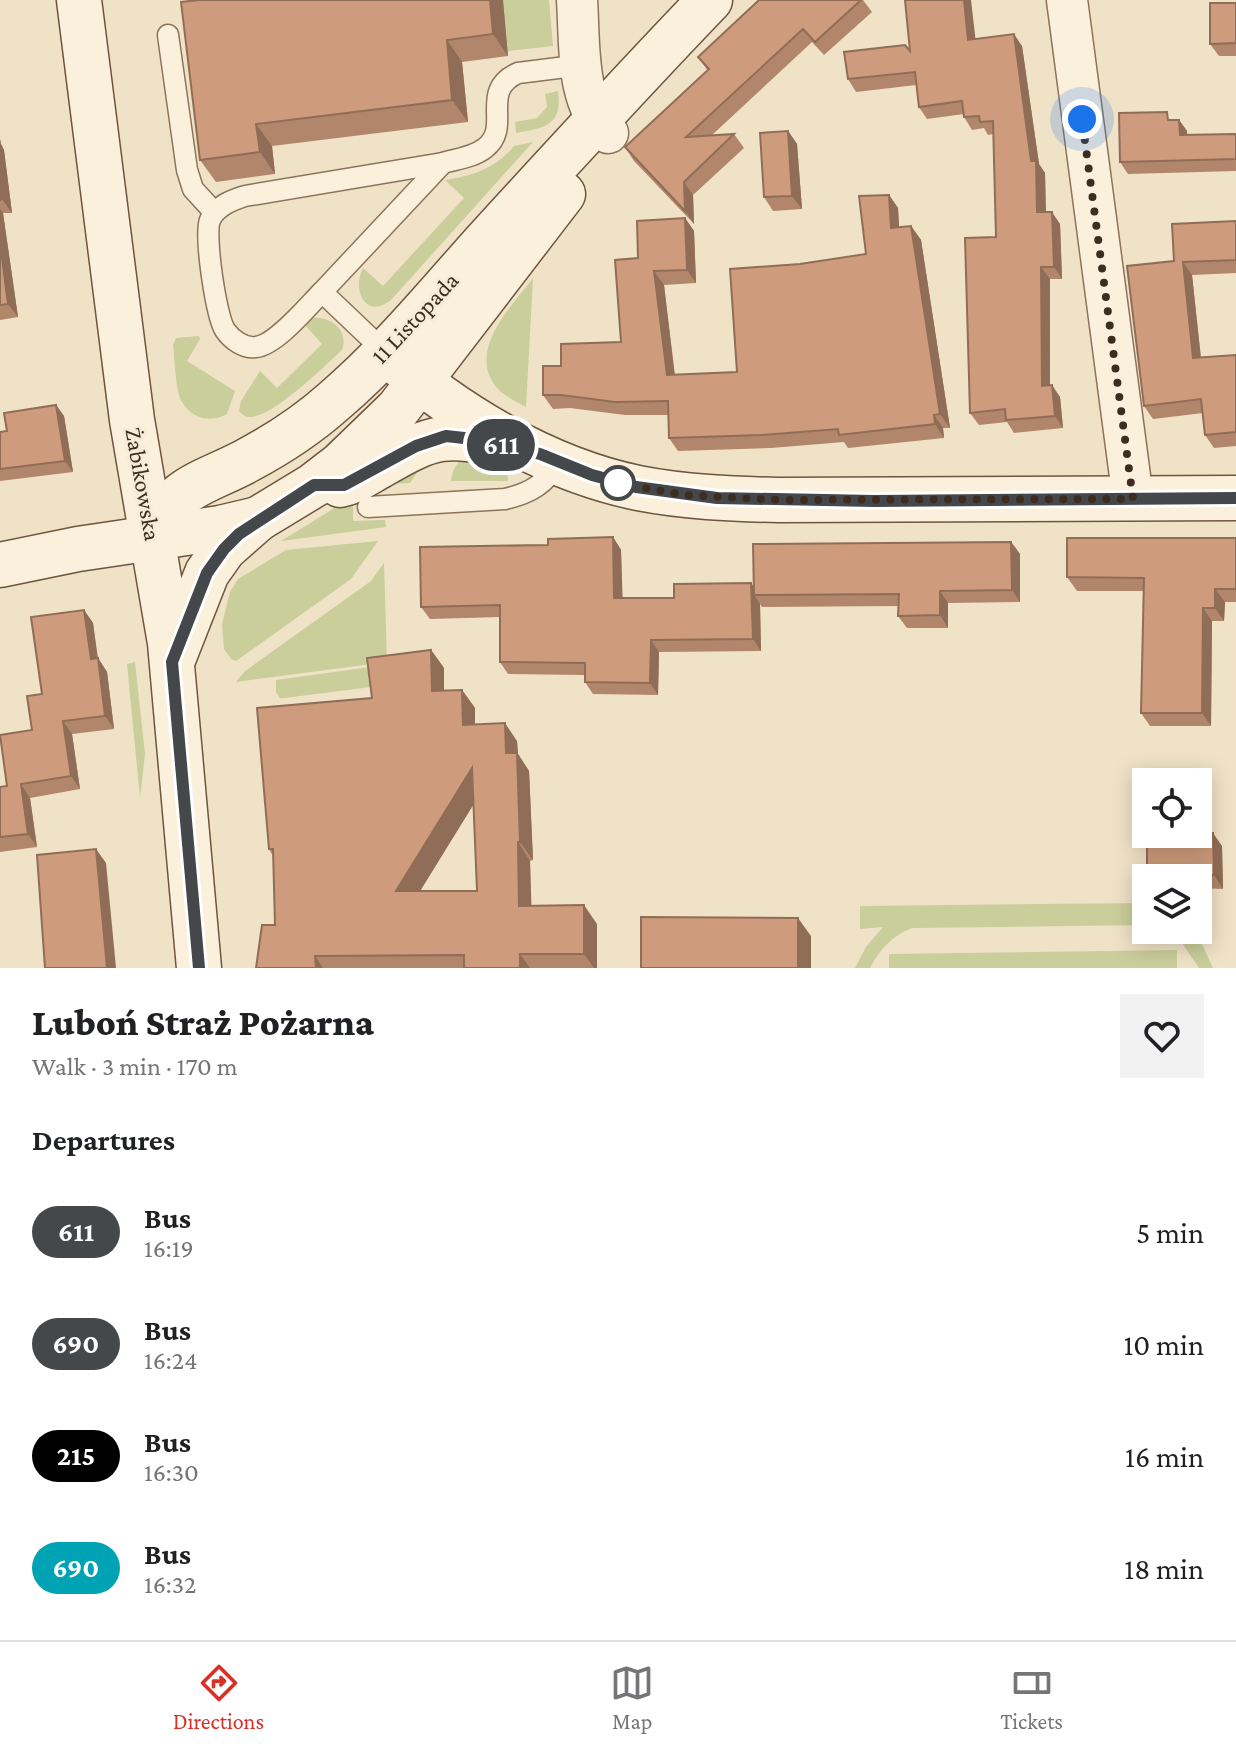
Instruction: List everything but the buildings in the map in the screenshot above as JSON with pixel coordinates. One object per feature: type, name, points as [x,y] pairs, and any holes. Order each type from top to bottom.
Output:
[{"type":"street","name":"Żabikowska","points":[[79,0],[132,420],[172,662],[199,968]]},
{"type":"street","points":[[577,0],[585,95],[602,127]]},
{"type":"street","name":"11 Listopada","points":[[258,519],[314,485],[376,432],[420,382],[602,127],[651,63],[710,0]]},
{"type":"street","points":[[1067,0],[1133,499]]},
{"type":"street","name":"11 Listopada","points":[[153,537],[158,519],[179,496],[295,432],[331,404],[602,127]]},
{"type":"street","points":[[385,352],[420,382],[472,416],[549,458]]},
{"type":"street","points":[[132,420],[144,441],[170,466],[209,478]]},
{"type":"street","points":[[314,485],[344,485],[416,446],[446,436],[473,439],[549,458],[627,485],[717,498],[795,501],[1236,498]]},
{"type":"street","points":[[0,565],[258,519]]},
{"type":"street","points":[[172,662],[207,573],[224,549],[258,519]]},
{"type":"lane","points":[[168,35],[187,170],[193,189],[214,212]]},
{"type":"lane","points":[[443,163],[322,292],[266,344],[254,348],[242,346],[226,331],[219,312],[208,231],[214,212],[232,200],[245,196],[443,163],[472,155],[490,144],[497,128],[497,96],[500,86],[508,78],[518,73],[582,65]]},
{"type":"lane","points":[[322,292],[385,352]]},
{"type":"lane","points":[[368,507],[520,496],[543,484],[549,458]]},
{"type":"green space","points":[[503,0],[549,0],[553,46],[508,51]]},
{"type":"green space","points":[[558,91],[557,112],[549,123],[516,133],[515,122],[537,118],[547,107],[545,94]]},
{"type":"green space","points":[[533,142],[392,299],[375,307],[364,300],[359,286],[363,268],[383,286],[464,198],[445,180],[483,170],[500,160],[514,146]]},
{"type":"green space","points":[[533,278],[526,407],[499,390],[490,376],[486,361],[489,346],[503,316]]},
{"type":"green space","points":[[312,318],[326,319],[337,326],[343,336],[342,350],[298,390],[271,409],[260,415],[243,415],[239,411],[241,401],[260,371],[277,388],[322,344],[304,324]]},
{"type":"green space","points":[[199,336],[187,361],[235,391],[227,414],[215,418],[196,416],[186,408],[178,390],[173,345],[176,338]]},
{"type":"green space","points":[[478,452],[507,470],[508,481],[451,481],[459,462]]},
{"type":"green space","points":[[430,454],[410,483],[382,484],[353,504],[353,521],[385,520],[386,527],[281,541],[354,496]]},
{"type":"green space","points":[[378,541],[351,579],[236,661],[231,659],[224,649],[222,624],[230,592],[238,579],[286,550]]},
{"type":"green space","points":[[384,563],[387,662],[236,682],[245,671],[371,581]]},
{"type":"green space","points":[[135,662],[145,754],[140,798],[127,664]]},
{"type":"green space","points":[[370,667],[371,687],[285,698],[280,698],[276,692],[276,680]]},
{"type":"green space","points":[[1132,903],[1132,925],[912,928],[887,944],[870,968],[855,968],[866,947],[883,927],[860,929],[860,906]]},
{"type":"green space","points":[[1183,944],[1203,946],[1213,968],[1199,968]]},
{"type":"green space","points":[[1177,950],[1177,968],[889,968],[889,954]]},
{"type":"bus line","name":"611","points":[[199,968],[172,662],[215,560],[258,519],[314,485],[344,485],[431,439],[457,436],[540,454],[618,483],[658,492],[717,498],[874,501],[1236,498]]},
{"type":"route","points":[[618,483],[684,495],[779,500],[1133,499],[1082,119]]}]
